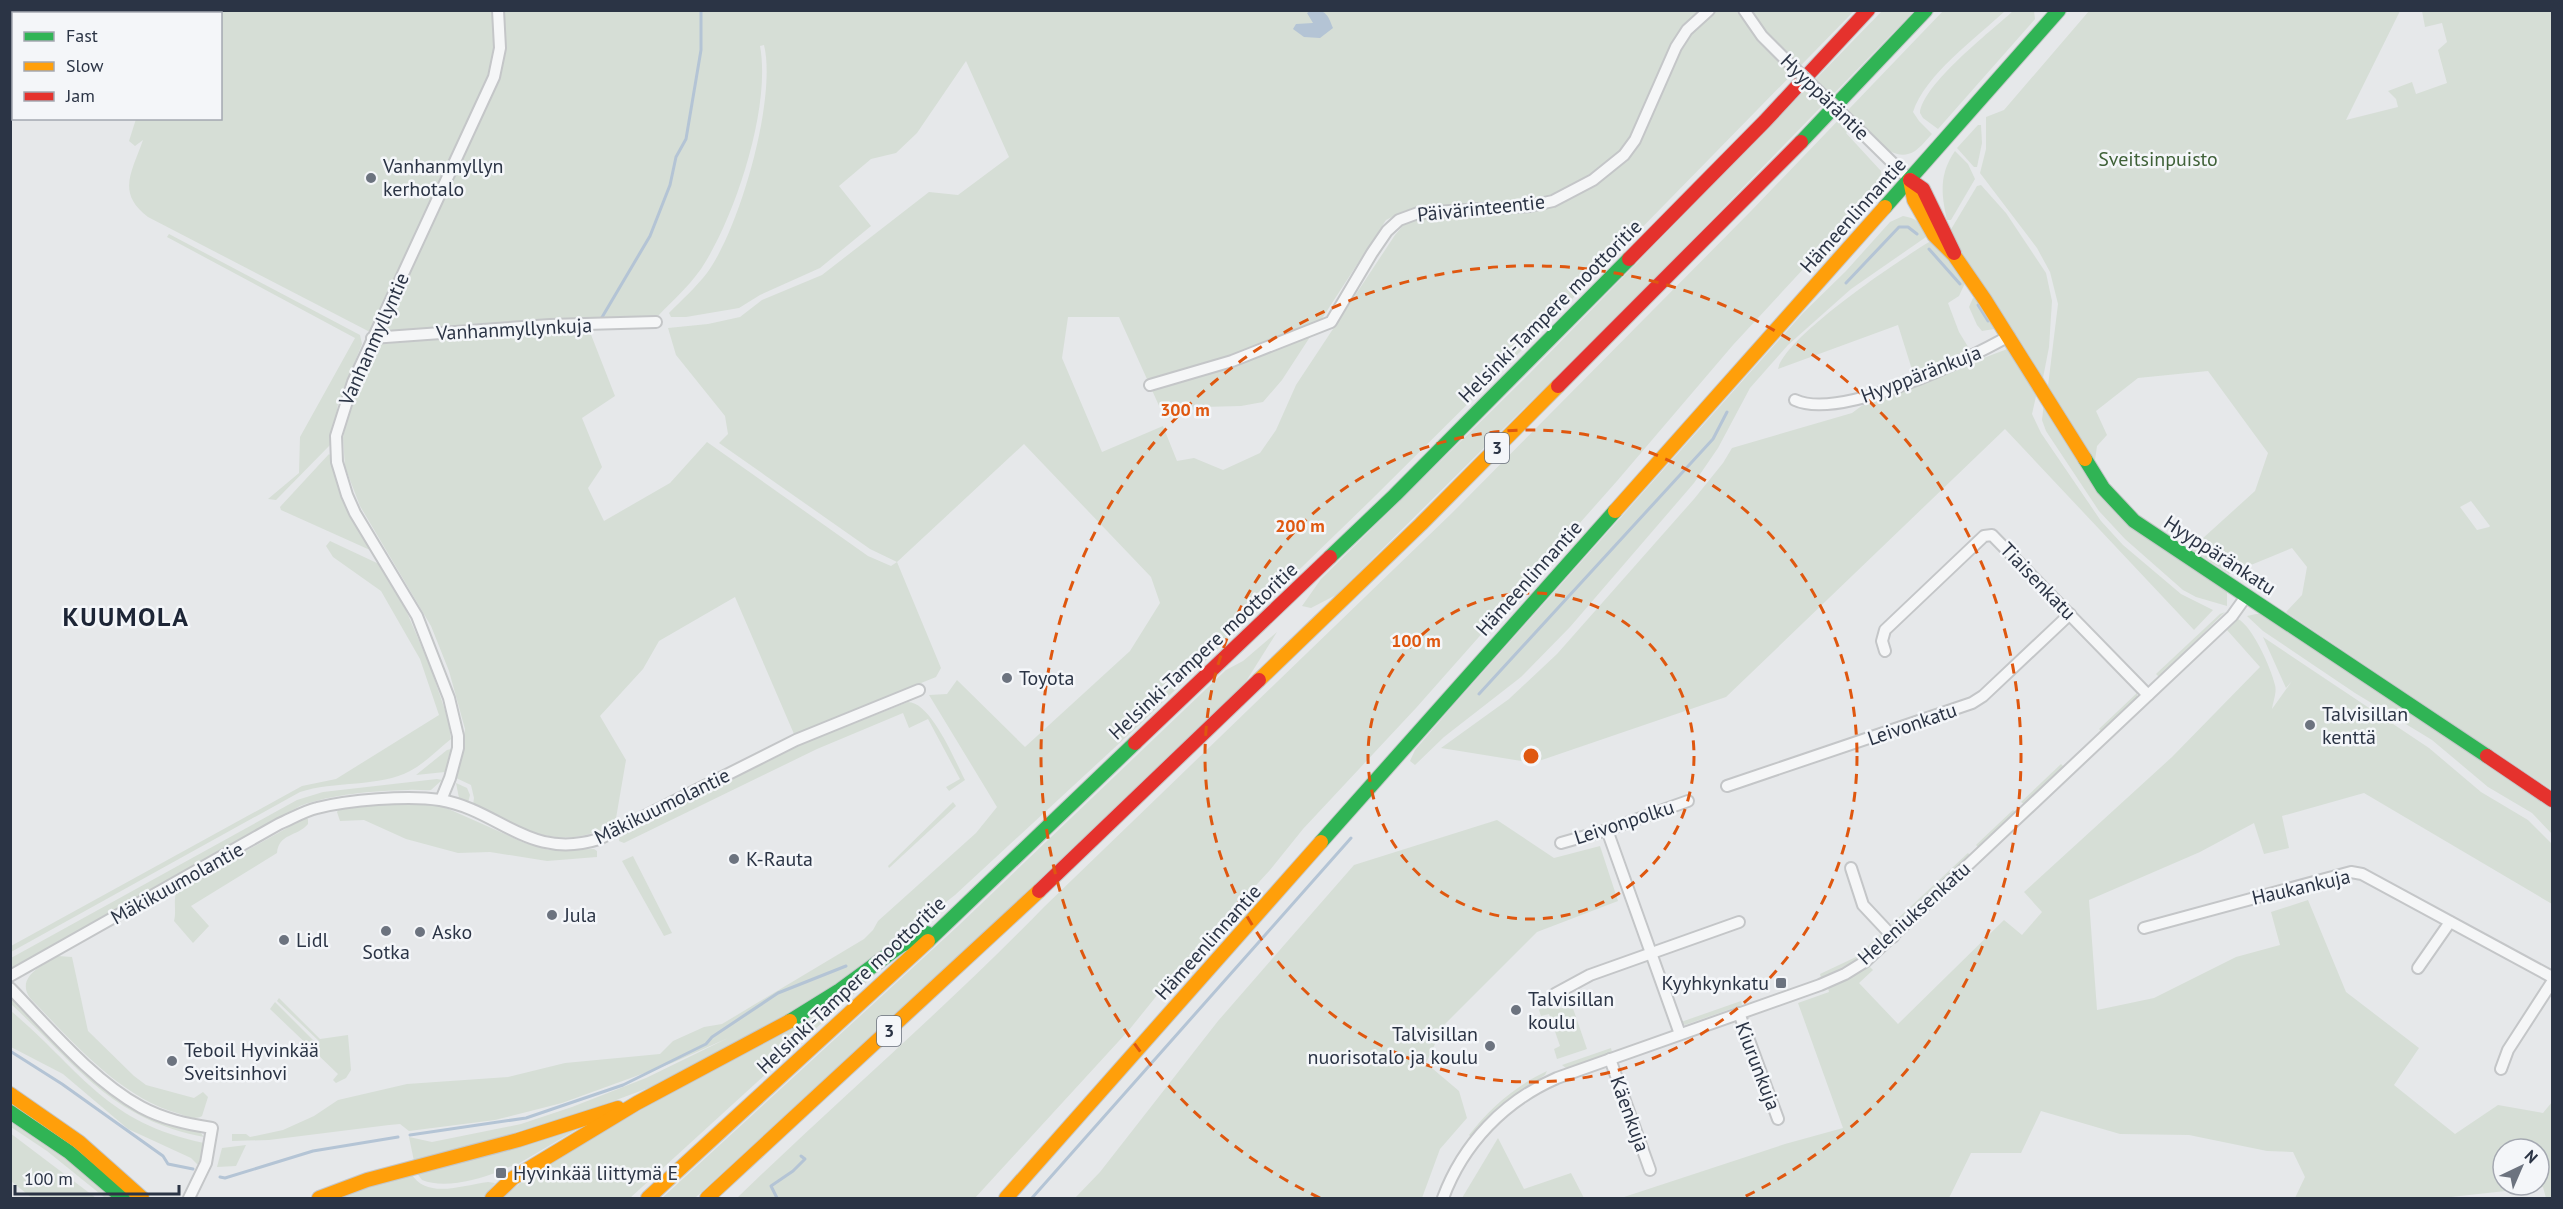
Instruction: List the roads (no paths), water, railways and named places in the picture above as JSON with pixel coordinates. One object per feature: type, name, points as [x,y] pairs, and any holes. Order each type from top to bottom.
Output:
[{"type":"main road","name":"Helsinki-Tampere moottoritie","points":[[648,1198],[943,926],[1395,495],[1765,121],[1868,10]]},
{"type":"main road","name":"3","points":[[707,1198],[718,1192],[1048,883],[1421,524],[1799,146],[1926,10]]},
{"type":"main road","name":"Hämeenlinnantie","points":[[1006,1198],[2059,10]]},
{"type":"main road","name":"Hyyppäränkatu","points":[[1910,180],[1914,200],[1929,226],[1939,241],[1954,255],[2009,336],[2103,488],[2116,504],[2151,534],[2247,595],[2553,800]]},
{"type":"main road","points":[[492,1198],[513,1178],[638,1103],[776,1030],[840,990],[900,946],[943,926]]},
{"type":"main road","points":[[10,1094],[79,1142],[142,1198]]},
{"type":"main road","points":[[319,1198],[367,1180],[518,1140],[638,1103]]},
{"type":"main road","points":[[10,1112],[38,1129],[123,1198]]},
{"type":"street","name":"Vanhanmyllyntie","points":[[441,800],[458,748],[449,698],[417,616],[346,495],[337,462],[338,423],[372,339],[494,77],[500,48],[498,10]]},
{"type":"street","name":"Päivärinteentie","points":[[1150,385],[1232,362],[1331,322],[1372,253],[1387,231],[1399,220],[1418,213],[1530,206],[1553,201],[1593,180],[1624,154],[1635,140],[1676,47],[1687,30],[1708,10]]},
{"type":"street","name":"Hyyppäräntie","points":[[1744,10],[1762,36],[1910,180]]},
{"type":"street","name":"Vanhanmyllynkuja","points":[[372,339],[550,325],[656,322]]},
{"type":"street","name":"Hyyppäränkuja","points":[[1795,400],[1812,405],[1872,395],[1965,359],[2009,336]]},
{"type":"street","name":"Tiaisenkatu","points":[[1885,651],[1882,641],[1885,630],[1984,536],[1988,535],[1997,538],[2148,696]]},
{"type":"street","name":"Heleniuksenkatu","points":[[1443,1198],[1464,1155],[1484,1130],[1521,1097],[1550,1081],[1845,974],[1866,961],[2232,616],[2247,595]]},
{"type":"street","name":"Leivonkatu","points":[[1727,786],[1972,703],[1983,696],[2070,615]]},
{"type":"street","name":"Mäkikuumolantie","points":[[10,976],[279,825],[316,808],[407,798],[441,800],[546,843],[570,845],[588,842],[599,839],[796,740],[919,690]]},
{"type":"street","name":"Leivonpolku","points":[[1561,843],[1607,830],[1688,801]]},
{"type":"street","points":[[1607,830],[1680,1034]]},
{"type":"street","points":[[1851,868],[1863,905],[1893,937]]},
{"type":"street","name":"Haukankuja","points":[[2144,928],[2351,872],[2370,877],[2553,980]]},
{"type":"street","points":[[1555,994],[1590,975],[1739,922]]},
{"type":"street","points":[[2418,968],[2450,922]]},
{"type":"street","points":[[2501,1069],[2508,1050],[2553,980]]},
{"type":"street","points":[[10,988],[70,1048],[125,1098],[159,1115],[187,1124],[212,1128],[206,1162],[189,1198]]},
{"type":"street","name":"Kiurunkuja","points":[[1739,1013],[1778,1119]]},
{"type":"street","name":"Käenkuja","points":[[1610,1059],[1650,1170]]},
{"type":"water","points":[[1312,10],[1326,14],[1333,28],[1320,38],[1304,37],[1293,29],[1296,24],[1313,23],[1307,13]]},
{"type":"waterway","points":[[601,319],[650,236],[670,185],[676,157],[686,139],[701,50],[701,10]]},
{"type":"waterway","points":[[1846,283],[1899,227],[1908,227],[1917,234]]},
{"type":"waterway","points":[[1929,249],[1960,284]]},
{"type":"waterway","points":[[1978,305],[1988,321]]},
{"type":"waterway","points":[[1479,694],[1713,439],[1727,412]]},
{"type":"waterway","points":[[1032,1198],[1351,838]]},
{"type":"waterway","points":[[410,1135],[526,1118],[623,1085],[706,1044],[712,1037],[778,993],[846,966]]},
{"type":"waterway","points":[[10,1051],[62,1084],[163,1156],[168,1164],[193,1169]]},
{"type":"waterway","points":[[220,1177],[225,1178],[313,1151],[398,1137]]},
{"type":"waterway","points":[[777,1198],[771,1186],[793,1171],[805,1159],[801,1156]]},
{"type":"place","name":"Vanhanmyllyn kerhotalo","points":[[371,178]]},
{"type":"place","name":"Toyota","points":[[1007,678]]},
{"type":"place","name":"Talvisillan kenttä","points":[[2310,725]]},
{"type":"place","name":"K-Rauta","points":[[734,859]]},
{"type":"place","name":"Jula","points":[[552,915]]},
{"type":"place","name":"Sotka","points":[[386,931]]},
{"type":"place","name":"Asko","points":[[420,932]]},
{"type":"place","name":"Lidl","points":[[284,940]]},
{"type":"place","name":"Kyyhkynkatu","points":[[1781,983]]},
{"type":"place","name":"Talvisillan koulu","points":[[1516,1010]]},
{"type":"place","name":"Talvisillan nuorisotalo ja koulu","points":[[1490,1046]]},
{"type":"place","name":"Teboil Hyvinkää Sveitsinhovi","points":[[172,1061]]},
{"type":"place","name":"Hyvinkää liittymä E","points":[[501,1173]]},
{"type":"district","name":"KUUMOLA","points":[[126,617]]},
{"type":"park label","name":"Sveitsinpuisto","points":[[2158,159]]}]
